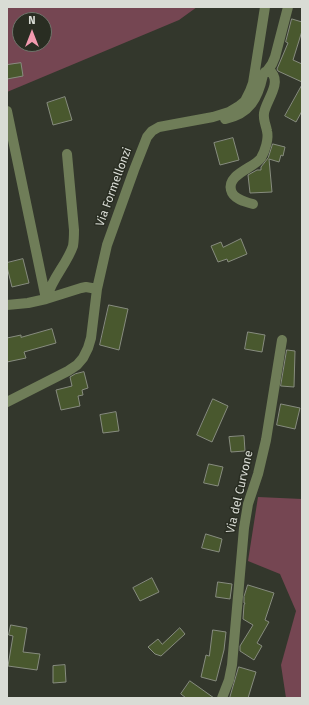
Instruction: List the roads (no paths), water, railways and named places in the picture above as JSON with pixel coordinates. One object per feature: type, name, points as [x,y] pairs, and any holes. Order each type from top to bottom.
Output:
[{"type":"street","name":"Via Formellonzi","points":[[7,402],[68,371],[77,365],[83,358],[90,341],[97,289],[108,245],[134,170],[148,137],[152,131],[159,127],[213,117],[229,112],[245,101],[253,83],[265,7]]},
{"type":"street","points":[[213,117],[224,119],[235,116],[245,111],[257,96],[264,72],[267,71],[275,57],[288,7]]},
{"type":"street","points":[[253,204],[235,197],[231,192],[231,187],[237,176],[255,164],[263,152],[268,132],[264,122],[264,113],[273,90],[275,77],[272,72],[267,71]]},
{"type":"street","points":[[7,111],[46,298]]},
{"type":"street","points":[[46,298],[50,287],[71,249],[74,240],[67,154]]},
{"type":"street","points":[[7,305],[28,303],[77,288],[97,289]]},
{"type":"street","name":"Via del Curvone","points":[[222,698],[229,680],[232,665],[244,528],[248,504],[260,468],[266,440],[282,340]]}]
